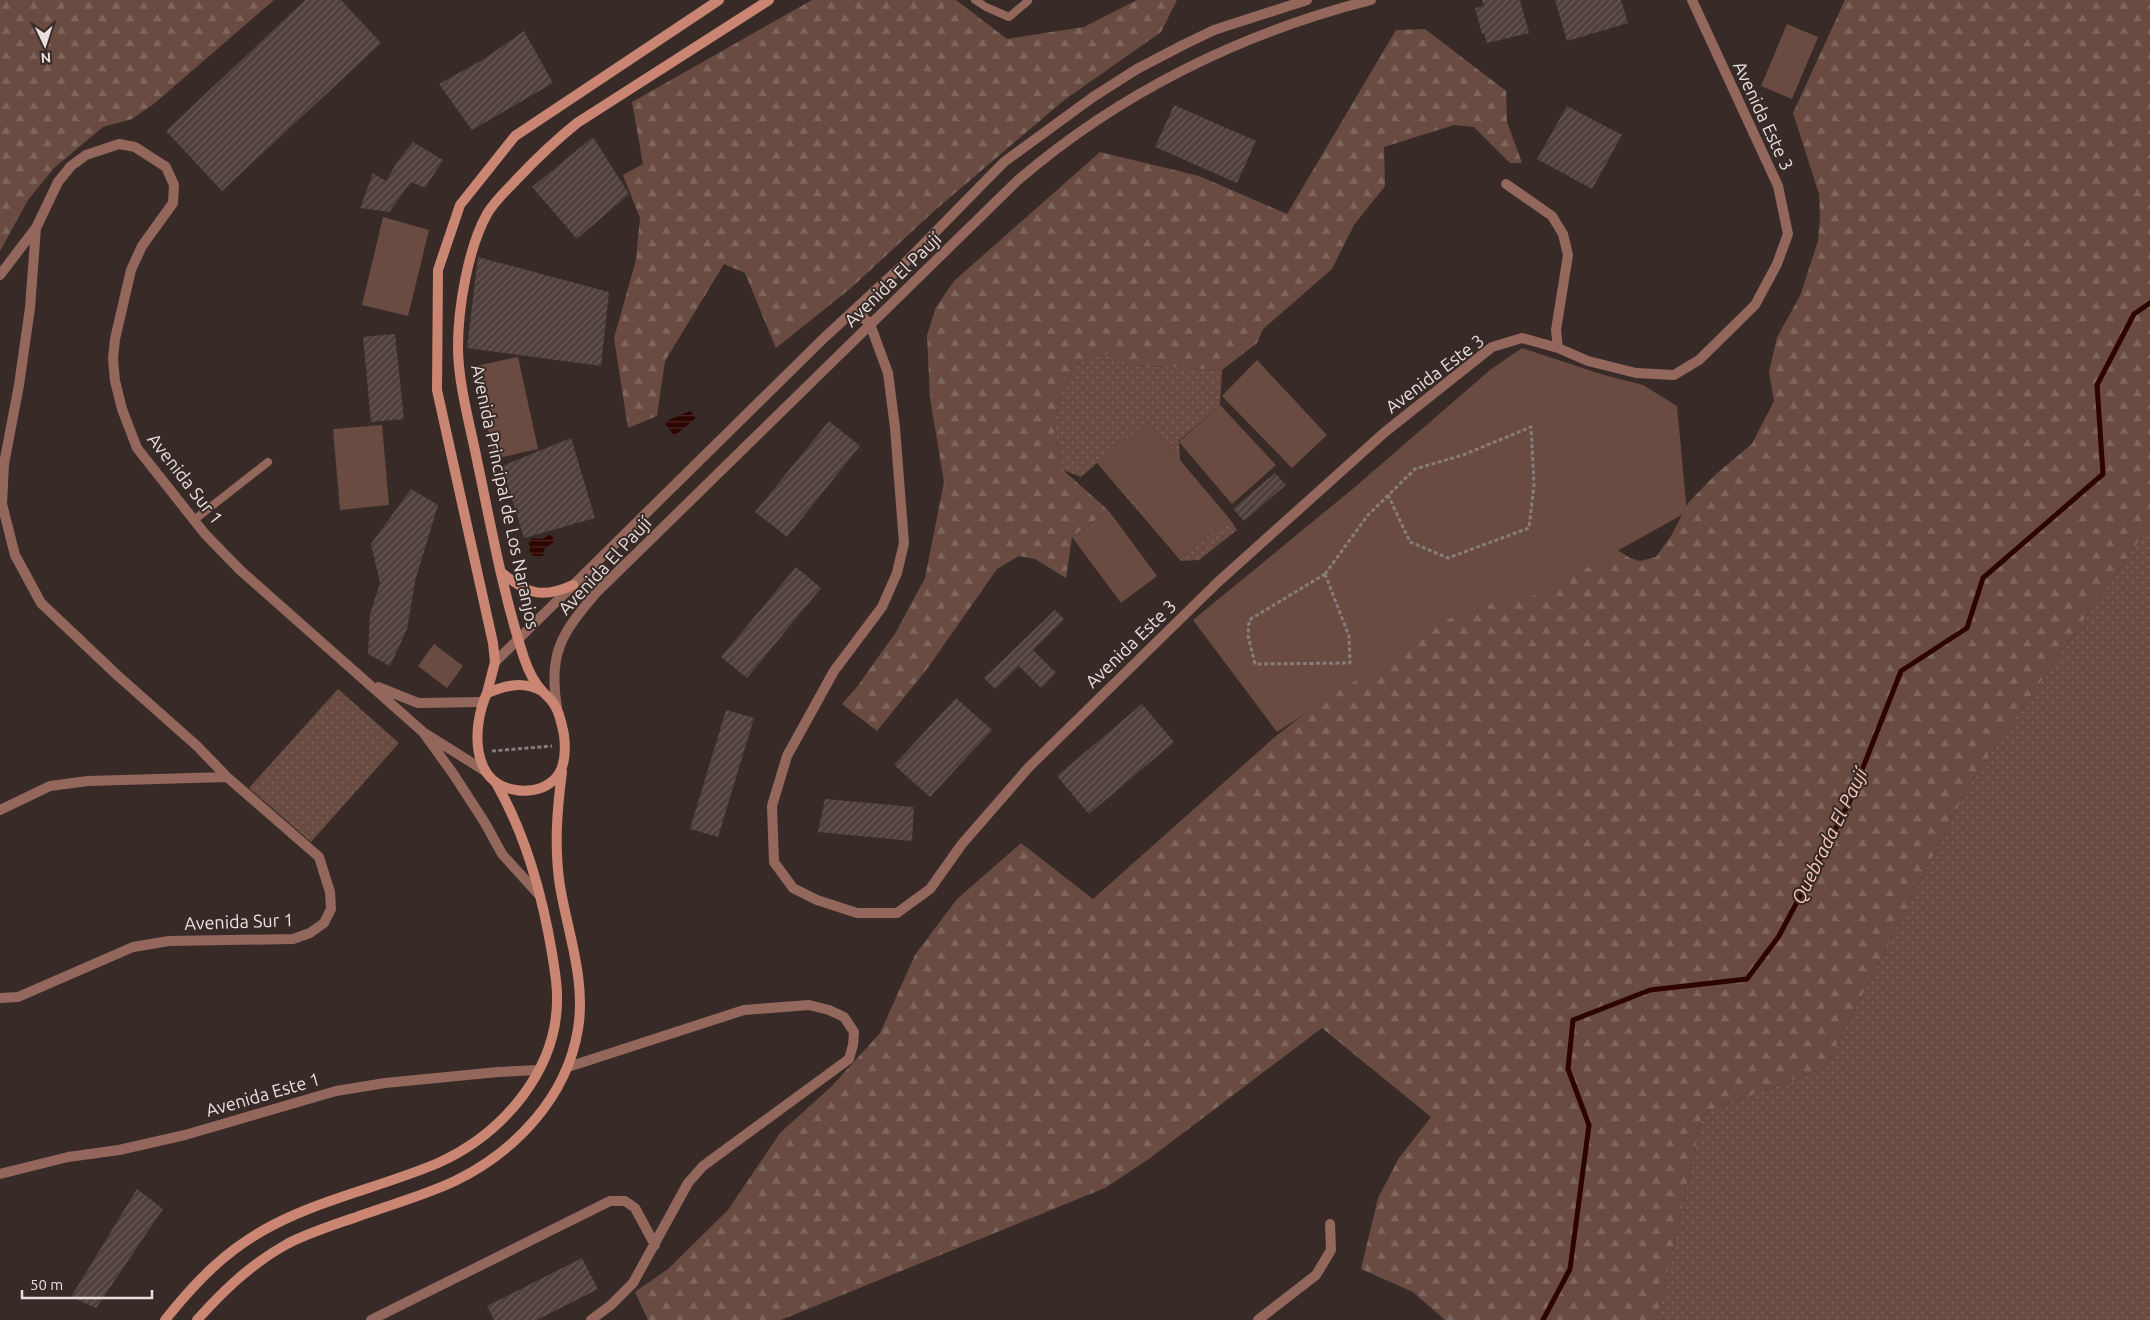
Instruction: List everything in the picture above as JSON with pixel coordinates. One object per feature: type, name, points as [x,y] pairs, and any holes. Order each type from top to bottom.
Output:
[{"type":"main road","points":[[562,771],[550,783],[532,790],[501,787],[485,771],[478,752],[479,720],[495,662],[437,390],[438,270],[460,205],[515,136],[719,0]]},
{"type":"main road","name":"Avenida Principal de Los Naranjos","points":[[196,1320],[241,1274],[288,1244],[456,1180],[499,1152],[537,1117],[560,1086],[568,1067],[578,1028],[579,992],[577,961],[560,886],[556,850],[564,734],[557,708],[542,691],[524,660],[502,574],[466,406],[458,348],[461,303],[471,253],[488,213],[507,189],[550,145],[577,123],[769,0]]},
{"type":"main road","points":[[502,574],[516,585],[533,592],[550,593],[573,585]]},
{"type":"main road","points":[[485,698],[512,685],[532,686],[542,691]]},
{"type":"main road","points":[[165,1320],[206,1272],[223,1257],[274,1225],[363,1189],[436,1163],[473,1143],[496,1126],[529,1089],[550,1042],[556,1016],[557,995],[549,939],[540,896],[522,836],[495,782]]},
{"type":"street","name":"Avenida El Paují","points":[[495,662],[519,639],[529,626],[855,310],[1004,162],[1093,97],[1137,69],[1214,30],[1307,0]]},
{"type":"street","name":"Avenida El Paují","points":[[557,708],[554,691],[555,660],[565,632],[596,593],[1017,181],[1038,163],[1108,113],[1175,72],[1237,45],[1340,8],[1371,0]]},
{"type":"street","name":"Avenida Este 3","points":[[855,310],[870,324],[888,373],[895,428],[904,543],[896,573],[882,607],[834,671],[787,756],[772,806],[774,862],[793,888],[817,900],[857,912],[897,913],[930,889],[962,844],[1030,767],[1218,582],[1385,432],[1492,347],[1522,338],[1558,348],[1588,360],[1636,373],[1674,375],[1699,360],[1754,305],[1777,264],[1788,234],[1778,186],[1692,0]]},
{"type":"street","name":"Avenida Sur 1","points":[[0,998],[18,997],[133,947],[169,941],[293,939],[310,933],[324,923],[331,909],[330,892],[319,857],[227,777],[198,746],[117,675],[41,603],[15,555],[2,504],[1,484],[30,308],[36,228],[58,182],[71,166],[86,155],[118,144],[135,147],[166,167],[174,185],[173,203],[142,246],[131,270],[114,339],[113,359],[122,409],[137,448],[194,520],[240,570],[423,732],[485,771]]},
{"type":"street","points":[[1506,184],[1552,216],[1563,234],[1568,254],[1556,330],[1558,348]]},
{"type":"street","points":[[0,275],[36,228]]},
{"type":"street","name":"Avenida Sur 1","points":[[366,681],[418,703],[485,698]]},
{"type":"street","name":"Avenida Sur 1","points":[[423,732],[454,775],[502,854],[540,896]]},
{"type":"street","points":[[0,810],[50,786],[88,782],[227,777]]},
{"type":"street","points":[[568,1067],[744,1010],[809,1004],[844,1017],[854,1032],[854,1045],[849,1059],[703,1166],[688,1183],[633,1283],[611,1305],[591,1320]]},
{"type":"street","name":"Avenida Este 1","points":[[0,1174],[68,1156],[119,1150],[185,1135],[336,1091],[384,1083],[538,1070]]},
{"type":"street","points":[[371,1320],[610,1201],[625,1201],[635,1208],[655,1245]]},
{"type":"street","points":[[1258,1320],[1316,1275],[1330,1250],[1330,1224]]},
{"type":"lane","points":[[976,0],[986,7],[1009,17],[1028,1]]},
{"type":"lane","points":[[194,520],[268,462]]},
{"type":"path","points":[[1325,574],[1349,636],[1350,663],[1254,664],[1248,636],[1249,620],[1325,574],[1368,515],[1388,495],[1415,469],[1463,455],[1531,427],[1534,485],[1529,528],[1448,558],[1410,542],[1388,495]]},
{"type":"path","points":[[488,752],[552,746]]},
{"type":"green space","points":[[0,0],[274,0],[155,103],[132,119],[103,127],[54,168],[28,200],[0,251]]},
{"type":"green space","points":[[812,0],[956,0],[1007,39],[1084,27],[1137,0],[1177,0],[1161,32],[1063,101],[934,211],[851,288],[776,348],[745,273],[724,264],[665,361],[657,416],[628,428],[614,338],[636,260],[640,218],[623,175],[643,164],[632,102]]},
{"type":"green space","points":[[1845,0],[2150,0],[2150,525],[1970,783],[1825,1068],[1703,1113],[1657,1320],[1445,1320],[1413,1292],[1361,1269],[1378,1198],[1399,1158],[1431,1117],[1322,1028],[1150,1158],[1105,1188],[781,1320],[648,1320],[635,1292],[668,1269],[728,1210],[780,1133],[832,1086],[880,1033],[915,955],[957,899],[1021,843],[1093,899],[1276,736],[1376,658],[1424,611],[1613,547],[1630,558],[1640,561],[1656,557],[1671,536],[1689,502],[1716,474],[1752,444],[1774,401],[1769,372],[1777,337],[1800,296],[1818,241],[1820,216],[1819,194],[1793,113]]},
{"type":"green space","points":[[1787,24],[1818,37],[1792,99],[1761,86]]},
{"type":"green space","points":[[1425,29],[1506,91],[1507,122],[1522,163],[1510,163],[1474,127],[1454,125],[1384,147],[1385,186],[1354,225],[1332,269],[1263,329],[1257,343],[1222,370],[1131,365],[1107,354],[1079,362],[1062,390],[1054,426],[1063,470],[1109,511],[1072,537],[1066,578],[1035,559],[1019,556],[997,569],[927,669],[877,731],[842,704],[857,687],[896,632],[925,578],[944,482],[930,398],[927,335],[936,307],[954,281],[1100,152],[1199,176],[1287,214],[1396,30]]},
{"type":"green space","points":[[383,217],[429,230],[408,316],[362,305]]},
{"type":"green space","points":[[1522,348],[1604,375],[1643,385],[1677,406],[1687,512],[1540,594],[1464,609],[1277,732],[1193,620],[1355,487],[1490,370]]},
{"type":"green space","points":[[1107,354],[1131,365],[1222,370],[1220,405],[1179,441],[1180,460],[1147,421],[1181,558],[1229,518],[1237,530],[1199,560],[1181,561],[1097,463],[1081,477],[1063,470],[1054,426],[1062,390],[1079,362]]},
{"type":"green space","points":[[518,357],[538,449],[494,459],[475,366]]},
{"type":"green space","points":[[1257,360],[1327,435],[1292,468],[1222,396]]},
{"type":"green space","points":[[1220,405],[1276,465],[1232,504],[1179,442]]},
{"type":"green space","points":[[1147,421],[1229,518],[1181,558],[1099,462]]},
{"type":"green space","points":[[382,425],[389,505],[340,510],[333,429]]},
{"type":"green space","points":[[1109,511],[1157,576],[1121,603],[1072,537]]},
{"type":"green space","points":[[2150,525],[2150,1320],[1657,1320],[1703,1113],[1825,1068],[1970,783]]},
{"type":"green space","points":[[434,644],[463,666],[447,688],[418,666]]},
{"type":"green space","points":[[338,689],[399,743],[311,842],[249,788]]},
{"type":"shaded area","points":[[690,411],[696,418],[674,436],[664,422]]},
{"type":"shaded area","points":[[549,535],[552,536],[554,542],[544,549],[543,556],[533,556],[530,553],[529,542],[532,538],[542,539]]},
{"type":"building","points":[[305,0],[341,0],[381,43],[222,191],[166,131]]},
{"type":"building","points":[[1482,0],[1520,0],[1529,33],[1487,43],[1484,33],[1482,34],[1475,8],[1484,6]]},
{"type":"building","points":[[1555,0],[1621,0],[1628,23],[1567,41]]},
{"type":"building","points":[[524,31],[553,83],[472,130],[439,84],[484,59]]},
{"type":"building","points":[[1174,105],[1256,141],[1237,183],[1155,147]]},
{"type":"building","points":[[1567,106],[1622,135],[1592,189],[1537,159]]},
{"type":"building","points":[[593,137],[629,194],[577,239],[532,187]]},
{"type":"building","points":[[413,142],[443,160],[425,188],[411,182],[389,212],[360,208],[373,173],[386,181],[397,162]]},
{"type":"building","points":[[478,257],[609,292],[601,366],[467,348]]},
{"type":"building","points":[[395,334],[404,419],[371,422],[363,337]]},
{"type":"building","points":[[829,421],[860,446],[787,537],[755,512]]},
{"type":"building","points":[[571,438],[595,518],[524,538],[502,466]]},
{"type":"building","points":[[1275,473],[1286,485],[1244,521],[1233,509]]},
{"type":"building","points":[[411,489],[438,505],[415,581],[407,629],[390,666],[368,654],[370,614],[380,583],[371,544]]},
{"type":"building","points":[[796,567],[821,588],[747,678],[721,657]]},
{"type":"building","points":[[1055,610],[1064,619],[1033,650],[1056,673],[1041,688],[1019,666],[995,689],[984,678]]},
{"type":"building","points":[[956,698],[992,730],[930,797],[894,765]]},
{"type":"building","points":[[1142,704],[1174,742],[1089,814],[1057,776]]},
{"type":"building","points":[[726,710],[754,718],[718,837],[690,829]]},
{"type":"building","points":[[825,799],[914,807],[912,841],[818,832]]},
{"type":"building","points":[[137,1189],[163,1209],[96,1308],[71,1297]]},
{"type":"building","points":[[582,1258],[598,1289],[537,1320],[494,1320],[487,1306]]},
{"type":"waterway","name":"Quebrada El Paují","points":[[1543,1320],[1570,1269],[1589,1125],[1568,1069],[1573,1020],[1650,990],[1747,979],[1779,936],[1849,803],[1901,671],[1967,628],[1983,578],[2103,474],[2097,385],[2134,314],[2150,303]]}]
